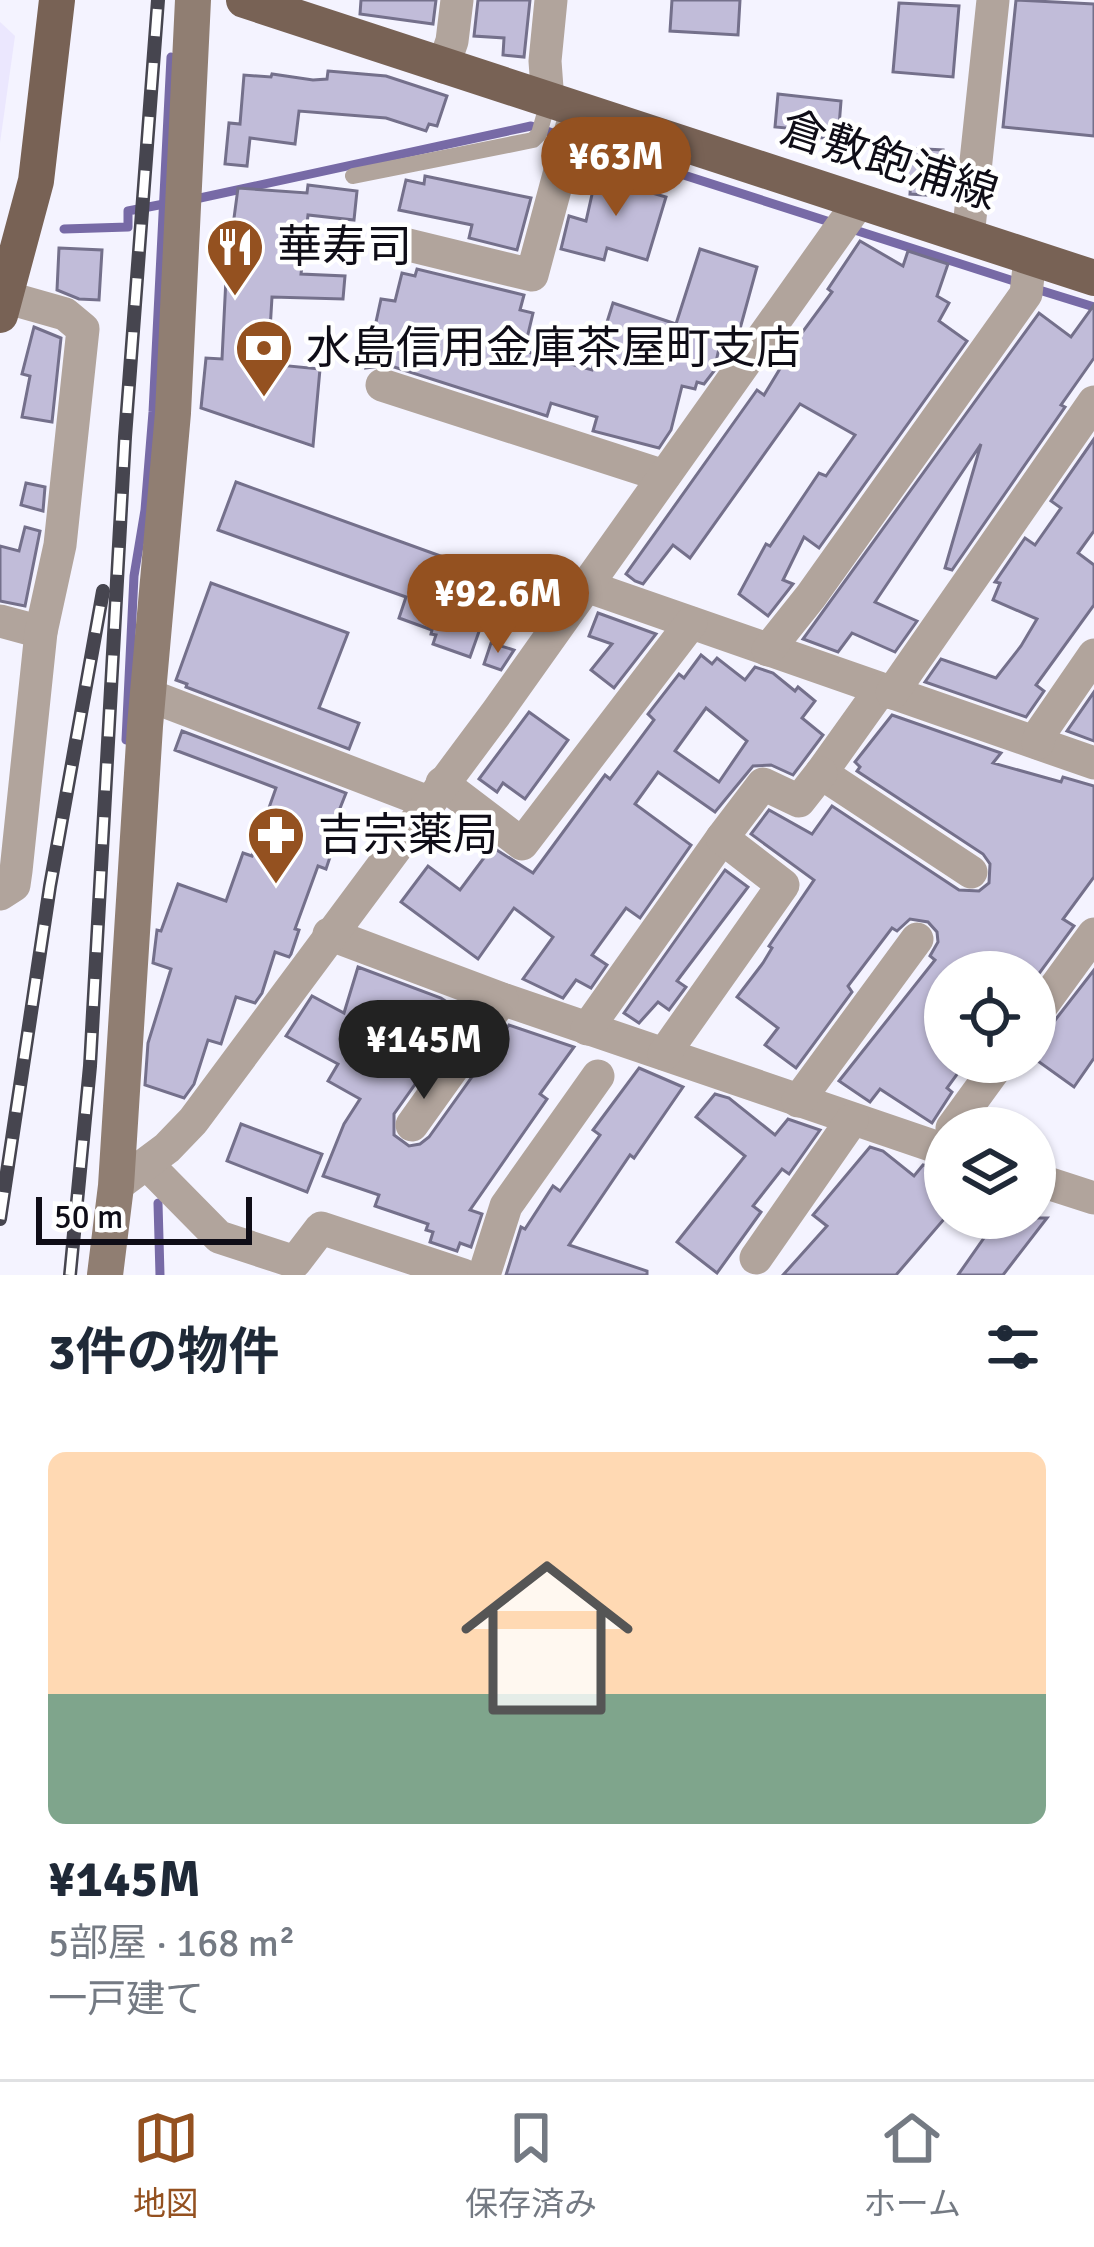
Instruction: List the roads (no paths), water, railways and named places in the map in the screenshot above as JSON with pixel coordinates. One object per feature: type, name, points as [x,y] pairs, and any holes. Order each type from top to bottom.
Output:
[{"type":"main road","points":[[3,306],[36,181],[57,0]]},
{"type":"main road","name":"倉敷飽浦線","points":[[244,0],[442,67],[557,124],[847,219],[968,237],[1028,277],[1094,278]]},
{"type":"street","points":[[105,1275],[116,1186],[148,695],[173,413],[193,0]]},
{"type":"street","points":[[442,67],[452,41],[457,0]]},
{"type":"street","points":[[388,240],[532,275],[557,124],[545,61],[551,0]]},
{"type":"street","points":[[968,237],[993,0]]},
{"type":"street","points":[[116,1186],[193,1121],[338,937],[435,792],[847,219]]},
{"type":"street","points":[[768,650],[812,596],[1028,277]]},
{"type":"street","points":[[0,894],[14,885],[41,632],[60,545],[83,329],[64,314],[3,306]]},
{"type":"street","points":[[382,385],[664,476]]},
{"type":"street","points":[[586,1029],[763,784],[799,801],[1094,402]]},
{"type":"street","points":[[586,586],[768,650],[880,696],[1094,763]]},
{"type":"street","points":[[0,621],[41,632]]},
{"type":"street","points":[[148,695],[435,792],[522,844],[691,623]]},
{"type":"street","points":[[1038,743],[1094,655]]},
{"type":"street","points":[[820,773],[970,872]]},
{"type":"street","points":[[664,1054],[783,885],[722,838]]},
{"type":"street","points":[[1056,986],[1094,934]]},
{"type":"street","points":[[338,937],[852,1120],[924,1136]]},
{"type":"street","points":[[798,1100],[916,939]]},
{"type":"street","points":[[412,1126],[502,999]]},
{"type":"street","points":[[484,1275],[506,1206],[598,1076]]},
{"type":"street","points":[[756,1258],[852,1120]]},
{"type":"street","points":[[147,1164],[219,1237],[296,1269],[321,1228],[463,1275]]},
{"type":"street","points":[[1056,1186],[1093,1197]]},
{"type":"lane","points":[[352,176],[532,140],[557,124]]},
{"type":"waterway","points":[[126,740],[134,576],[153,412],[171,57]]},
{"type":"waterway","points":[[200,198],[531,126],[1020,283]]},
{"type":"waterway","points":[[64,229],[128,227],[128,211],[169,203]]},
{"type":"waterway","points":[[1036,289],[1094,307]]},
{"type":"waterway","points":[[158,1203],[160,1275]]},
{"type":"railway","points":[[70,1275],[90,1066],[125,437],[158,0]]},
{"type":"railway","points":[[0,1219],[50,886],[103,591]]},
{"type":"place","name":"華寿司","points":[[235,298]]},
{"type":"place","name":"水島信用金庫茶屋町支店","points":[[264,399]]},
{"type":"place","name":"吉宗薬局","points":[[276,886]]}]
